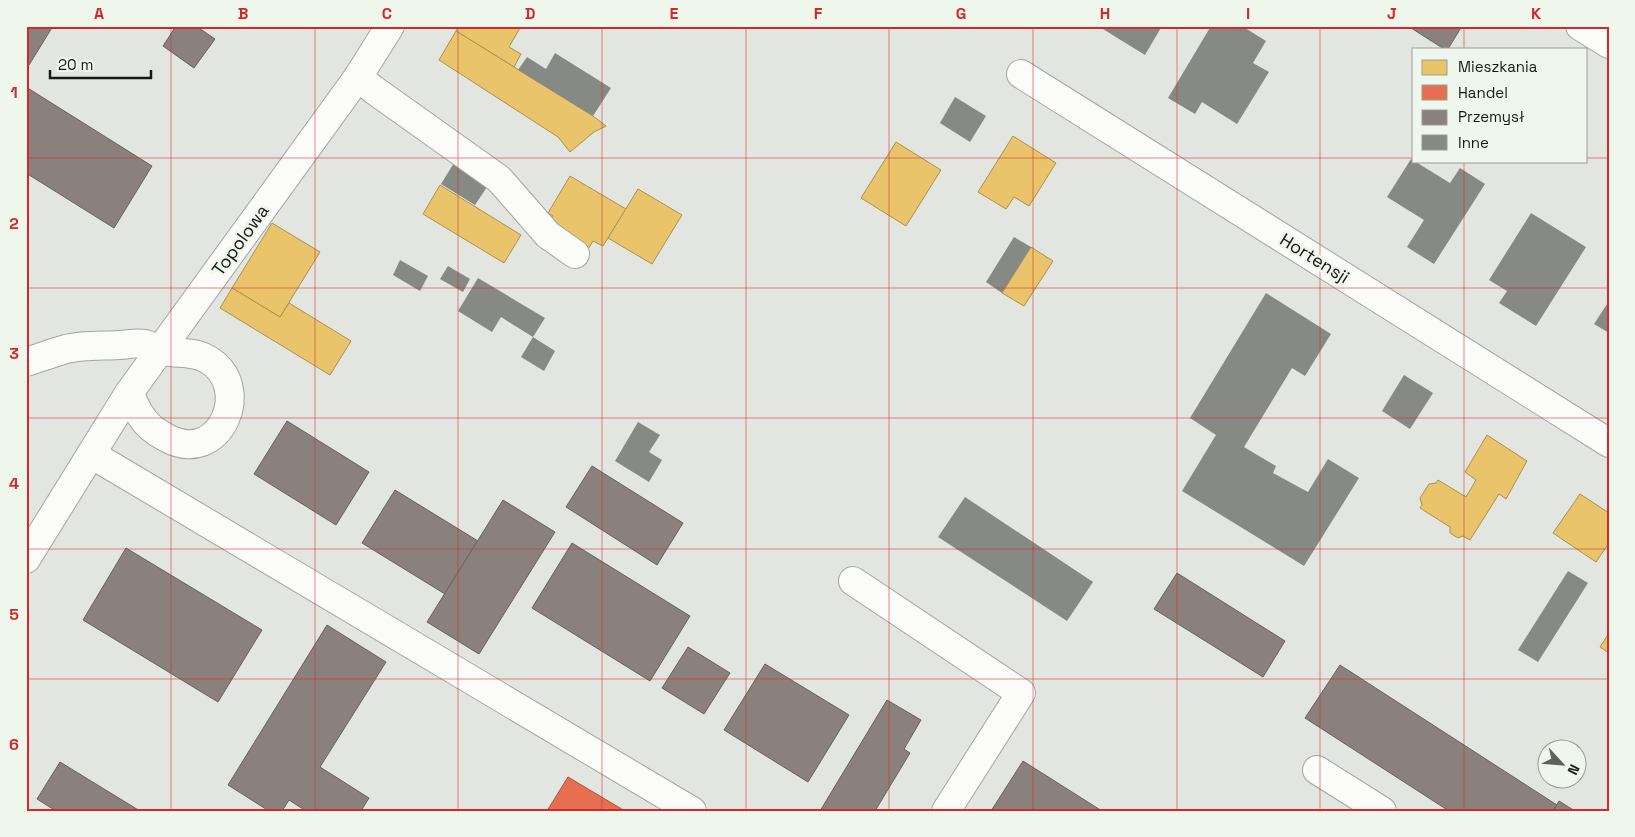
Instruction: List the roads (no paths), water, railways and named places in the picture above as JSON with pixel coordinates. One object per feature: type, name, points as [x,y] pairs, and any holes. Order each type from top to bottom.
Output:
[{"type":"street","name":"Topolowa","points":[[26,559],[129,393],[358,77],[390,26]]},
{"type":"street","points":[[1580,26],[1609,44]]},
{"type":"street","name":"Hortensji","points":[[1021,74],[1609,443]]},
{"type":"street","points":[[358,77],[499,179],[548,235],[575,254]]},
{"type":"street","points":[[26,362],[68,349],[144,344],[160,350],[194,353],[207,359],[225,377],[230,402],[228,414],[216,433],[207,441],[185,445],[172,441],[147,424],[129,393]]},
{"type":"street","points":[[91,454],[692,811]]},
{"type":"street","points":[[853,581],[1021,693],[946,811]]},
{"type":"street","points":[[1317,770],[1382,811]]}]
